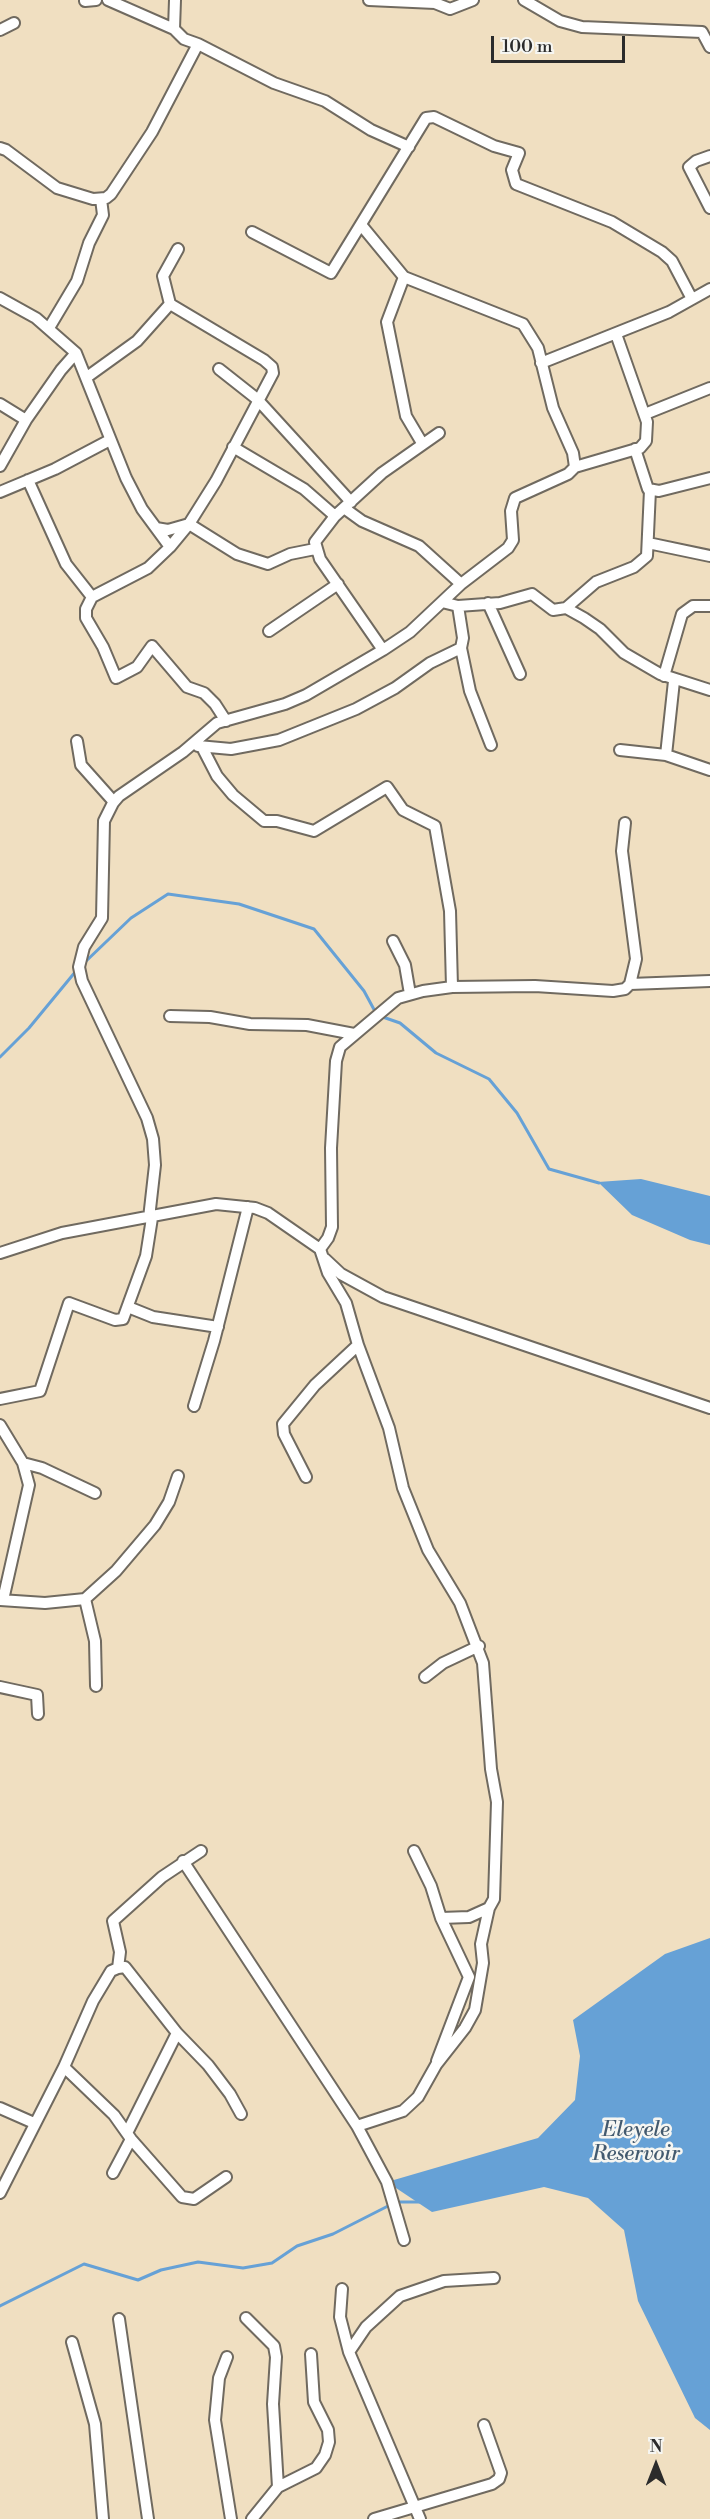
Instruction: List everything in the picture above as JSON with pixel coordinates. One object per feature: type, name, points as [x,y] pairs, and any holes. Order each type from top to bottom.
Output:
[{"type":"street","points":[[85,1],[96,0]]},
{"type":"street","points":[[108,0],[174,29],[184,39],[274,83],[325,101],[371,130],[409,147]]},
{"type":"street","points":[[174,29],[176,0]]},
{"type":"street","points":[[371,0],[435,3],[450,9],[472,0]]},
{"type":"street","points":[[524,0],[560,21],[582,27],[702,32],[710,47]]},
{"type":"street","points":[[0,30],[14,24]]},
{"type":"street","points":[[0,148],[6,150],[57,188],[79,196],[100,199],[111,194],[152,132],[198,44]]},
{"type":"street","points":[[252,232],[331,273],[362,226],[426,118],[434,117],[494,146],[519,153],[512,170],[516,184],[612,222],[662,252],[672,261],[692,299]]},
{"type":"street","points":[[710,156],[696,161],[690,167],[710,208]]},
{"type":"street","points":[[49,328],[77,281],[89,243],[103,215],[100,199]]},
{"type":"street","points":[[362,226],[404,277],[520,321],[535,341],[553,408],[573,453],[576,467]]},
{"type":"street","points":[[178,249],[163,276],[170,304],[272,367],[273,373],[257,399],[216,481],[189,524],[148,568],[92,597],[86,609],[86,618],[103,647],[116,678],[137,667],[152,646],[187,687],[204,693],[215,704],[226,721]]},
{"type":"street","points":[[404,277],[387,322],[406,416],[422,443]]},
{"type":"street","points":[[541,363],[616,334],[710,289]]},
{"type":"street","points":[[0,297],[49,328],[76,353],[110,440],[142,509],[170,547]]},
{"type":"street","points":[[87,377],[137,341],[170,304]]},
{"type":"street","points":[[0,1399],[40,1391],[69,1303],[119,1321],[128,1307],[146,1256],[154,1184],[153,1140],[147,1118],[82,981],[79,967],[84,947],[102,918],[104,821],[114,802],[197,746],[217,723],[306,694],[410,632],[461,584],[508,548],[513,540],[511,511],[515,498],[568,474],[576,467],[635,450],[646,441],[648,432],[645,414],[616,334]]},
{"type":"street","points":[[0,466],[27,420],[61,370],[76,353]]},
{"type":"street","points":[[219,369],[257,399],[362,520],[419,546],[461,584]]},
{"type":"street","points":[[645,414],[710,388]]},
{"type":"street","points":[[0,404],[27,420]]},
{"type":"street","points":[[383,650],[315,549],[318,535],[335,516],[382,473],[439,433]]},
{"type":"street","points":[[0,492],[110,440]]},
{"type":"street","points":[[233,447],[303,489],[335,516]]},
{"type":"street","points":[[635,450],[643,469],[646,486],[650,490],[659,491],[710,478]]},
{"type":"street","points":[[28,480],[66,564],[92,597]]},
{"type":"street","points":[[442,602],[458,606],[488,603],[532,594],[553,610],[566,608],[596,582],[634,567],[646,556],[650,490]]},
{"type":"street","points":[[156,528],[168,530],[189,524],[237,554],[268,564],[290,554],[315,549]]},
{"type":"street","points":[[648,543],[710,556]]},
{"type":"street","points":[[269,631],[338,584]]},
{"type":"street","points":[[488,603],[520,674]]},
{"type":"street","points":[[458,606],[463,638],[461,648],[470,691],[491,745]]},
{"type":"street","points":[[666,755],[669,678],[682,614],[693,606],[710,606]]},
{"type":"street","points":[[566,608],[600,629],[624,653],[669,678],[710,690]]},
{"type":"street","points":[[197,746],[231,749],[279,740],[303,732],[395,688],[430,663],[461,648]]},
{"type":"street","points":[[77,741],[81,765],[114,802]]},
{"type":"street","points":[[197,746],[227,789],[264,821],[277,821],[314,831],[387,787],[404,810],[435,826],[450,911],[452,987]]},
{"type":"street","points":[[620,750],[666,755],[710,770]]},
{"type":"street","points":[[436,2065],[465,2028],[475,2010],[483,1963],[481,1944],[489,1908],[494,1899],[497,1802],[491,1769],[483,1663],[479,1646],[460,1603],[428,1550],[406,1496],[389,1428],[358,1345],[346,1303],[328,1273],[321,1253],[332,1227],[331,1148],[336,1061],[340,1047],[354,1034],[398,998],[410,994],[452,987],[535,986],[613,991],[625,989],[630,984],[636,959],[622,851],[625,822]]},
{"type":"street","points":[[393,941],[405,965],[410,994]]},
{"type":"street","points":[[630,984],[710,981]]},
{"type":"street","points":[[170,1016],[210,1017],[250,1024],[307,1025],[354,1034]]},
{"type":"street","points":[[0,1253],[62,1233],[216,1204],[248,1207],[268,1213],[321,1253],[341,1274],[383,1298],[710,1408]]},
{"type":"street","points":[[194,1406],[218,1327],[248,1207]]},
{"type":"street","points":[[128,1307],[153,1317],[218,1327]]},
{"type":"street","points":[[306,1477],[284,1434],[283,1424],[315,1385],[358,1345]]},
{"type":"street","points":[[0,1425],[22,1463],[29,1485],[1,1600],[45,1603],[85,1599],[116,1571],[155,1525],[169,1502],[178,1476]]},
{"type":"street","points":[[22,1463],[42,1468],[95,1493]]},
{"type":"street","points":[[85,1599],[95,1641],[96,1686]]},
{"type":"street","points":[[425,1677],[443,1663],[479,1646]]},
{"type":"street","points":[[0,1687],[37,1695],[38,1714]]},
{"type":"street","points":[[118,1968],[119,1946],[113,1921],[162,1876],[201,1851]]},
{"type":"street","points":[[357,2126],[404,2111],[424,2088],[436,2065],[469,1977],[441,1918],[414,1851]]},
{"type":"street","points":[[183,1861],[357,2126],[387,2182],[404,2240]]},
{"type":"street","points":[[441,1918],[469,1917],[489,1908]]},
{"type":"street","points":[[0,2193],[64,2067],[93,2001],[111,1971],[118,1968],[125,1967],[177,2033],[208,2065],[230,2094],[241,2114]]},
{"type":"street","points":[[113,2173],[177,2033]]},
{"type":"street","points":[[64,2067],[114,2115],[129,2136],[182,2197],[194,2199],[226,2177]]},
{"type":"street","points":[[0,2108],[34,2123]]},
{"type":"street","points":[[349,2352],[366,2327],[400,2296],[444,2281],[494,2278]]},
{"type":"street","points":[[342,2289],[340,2317],[349,2352],[420,2519]]},
{"type":"street","points":[[246,2318],[274,2346],[276,2357],[273,2404],[278,2487]]},
{"type":"street","points":[[120,2319],[148,2519]]},
{"type":"street","points":[[72,2342],[95,2424],[104,2519]]},
{"type":"street","points":[[252,2519],[278,2487],[316,2468],[325,2455],[329,2442],[328,2430],[314,2402],[311,2354]]},
{"type":"street","points":[[227,2357],[219,2378],[215,2420],[231,2519]]},
{"type":"street","points":[[374,2519],[492,2484],[499,2479],[501,2472],[484,2425]]},
{"type":"water","points":[[641,1179],[710,1196],[710,1245],[690,1240],[632,1215],[598,1182]]},
{"type":"water","name":"Eleyele Reservoir","points":[[710,1938],[710,2430],[695,2418],[638,2301],[624,2230],[588,2198],[544,2187],[432,2212],[387,2182],[538,2138],[575,2100],[580,2056],[573,2020],[665,1954]]},
{"type":"waterway","points":[[83,964],[131,918],[168,894],[239,904],[314,929],[364,991],[377,1015],[400,1023],[436,1053],[489,1079],[517,1113],[549,1169],[599,1183]]},
{"type":"waterway","points":[[0,1057],[29,1028],[76,971]]},
{"type":"waterway","points":[[396,2202],[420,2202]]},
{"type":"waterway","points":[[0,2306],[84,2264],[138,2280],[161,2270],[198,2262],[243,2268],[272,2263],[297,2246],[333,2234],[390,2205]]}]
